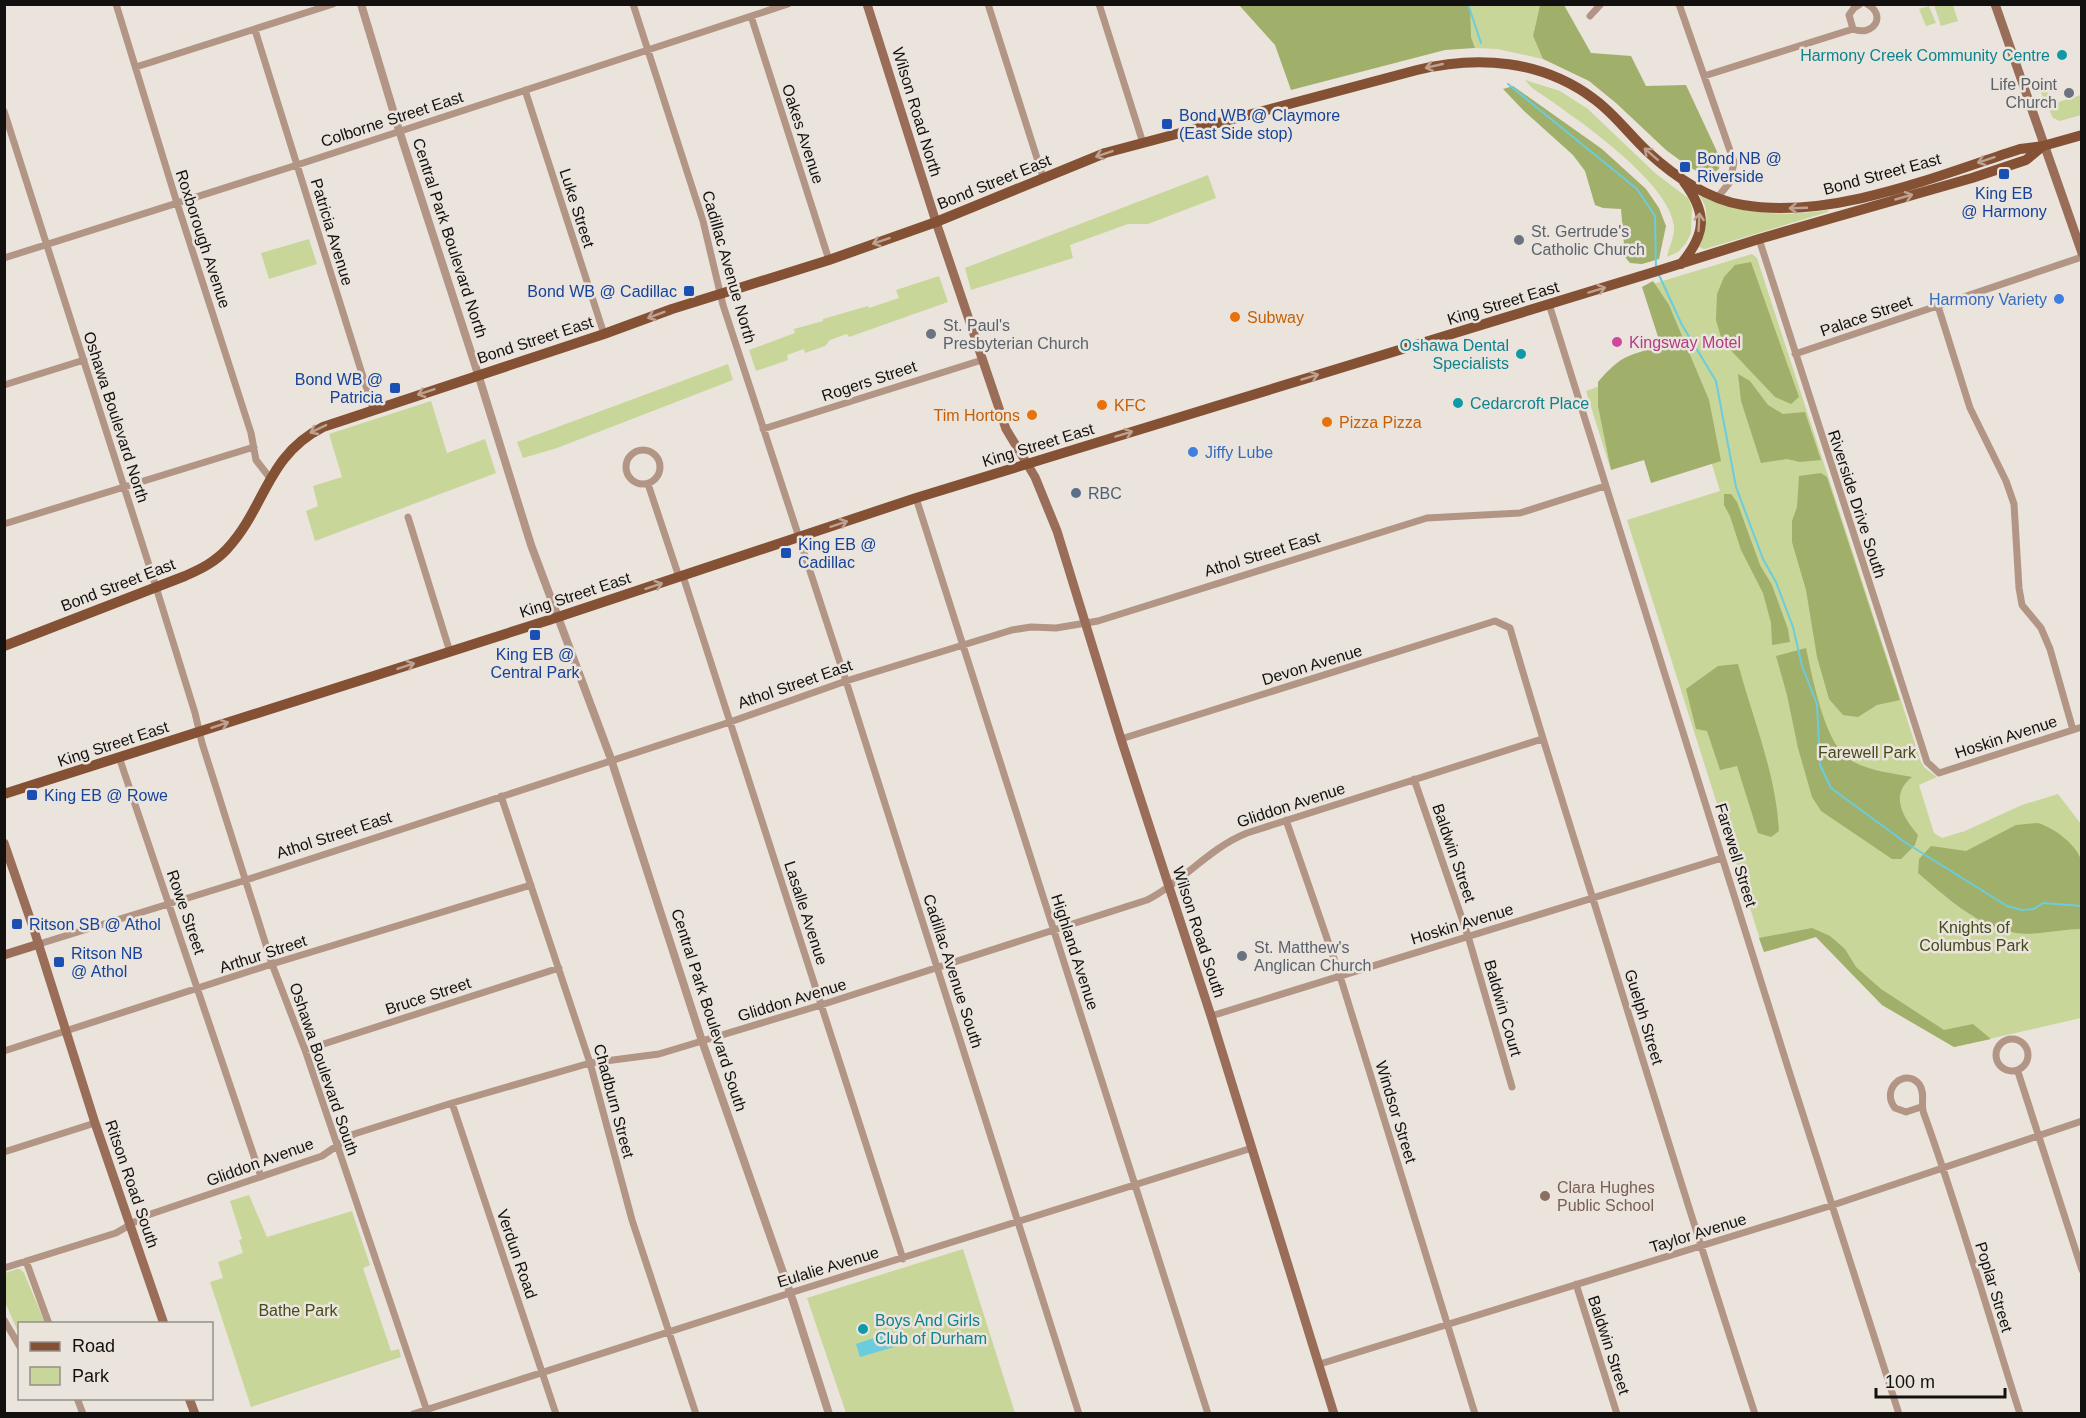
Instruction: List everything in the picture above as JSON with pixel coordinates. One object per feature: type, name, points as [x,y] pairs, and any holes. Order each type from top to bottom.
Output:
[{"type":"main road","name":"Wilson Road North","points":[[867,4],[936,222],[1006,429],[1028,464]]},
{"type":"main road","points":[[1995,4],[2082,255]]},
{"type":"main road","name":"Bond Street East","points":[[4,646],[205,567],[225,552],[236,538],[270,478],[290,449],[323,426],[604,334],[721,293],[829,260],[936,222],[1105,153],[1444,63],[1516,64],[1539,70],[1565,82],[1594,99],[1649,154],[1681,179],[1717,198],[1742,205],[1816,207],[1881,193],[2020,149],[2043,146]]},
{"type":"main road","name":"King Street East","points":[[4,794],[558,617],[916,498],[1676,266],[1759,238],[1972,178],[2026,160],[2043,146],[2082,135]]},
{"type":"main road","points":[[1676,266],[1695,246],[1700,227],[1700,209],[1695,197],[1681,179]]},
{"type":"main road","name":"Wilson Road South","points":[[1028,464],[1053,519],[1120,739],[1211,1016],[1334,1413]]},
{"type":"main road","name":"Ritson Road South","points":[[4,843],[39,944],[95,1124],[164,1322]]},
{"type":"main road","name":"Athol Street East","points":[[4,955],[39,944]]},
{"type":"street","name":"Roxborough Avenue","points":[[116,4],[251,433],[256,460],[270,478]]},
{"type":"street","points":[[136,67],[333,4]]},
{"type":"street","name":"Central Park Boulevard North","points":[[361,4],[531,544],[558,617]]},
{"type":"street","name":"Cadillac Avenue North","points":[[633,4],[704,221],[723,305],[798,538]]},
{"type":"street","name":"Colborne Street East","points":[[4,258],[297,165],[788,4]]},
{"type":"street","points":[[988,4],[1043,177]]},
{"type":"street","points":[[1099,4],[1143,143]]},
{"type":"street","points":[[1590,16],[1601,4]]},
{"type":"street","points":[[1679,4],[1734,162],[1730,182],[1717,198]]},
{"type":"street","points":[[1853,28],[1850,15],[1860,4]]},
{"type":"street","points":[[1704,76],[1853,28],[1869,30],[1876,23],[1876,14],[1867,4]]},
{"type":"street","name":"Oakes Avenue","points":[[751,16],[829,260]]},
{"type":"street","name":"Patricia Avenue","points":[[255,30],[373,409]]},
{"type":"street","name":"Luke Street","points":[[525,90],[604,334]]},
{"type":"street","name":"Oshawa Boulevard North","points":[[4,111],[156,587],[199,732]]},
{"type":"street","name":"Riverside Drive South","points":[[1759,238],[1927,762],[1938,772]]},
{"type":"street","name":"Palace Street","points":[[1795,354],[2082,255]]},
{"type":"street","name":"Farewell Street","points":[[1549,304],[1789,1071],[1899,1413]]},
{"type":"street","points":[[1938,306],[1970,408],[2006,481],[2014,504],[2022,605],[2041,628],[2050,649],[2073,730]]},
{"type":"street","points":[[4,386],[84,360]]},
{"type":"street","name":"Rogers Street","points":[[763,429],[982,360]]},
{"type":"street","points":[[4,524],[254,447]]},
{"type":"street","points":[[639,451],[649,451],[659,460],[659,472],[648,484],[638,483],[628,474],[626,468],[629,459],[639,451]]},
{"type":"street","name":"Lasalle Avenue","points":[[648,484],[730,722],[903,1259]]},
{"type":"street","name":"Athol Street East","points":[[39,944],[246,880],[730,722],[846,681],[1022,628],[1056,628],[1098,621],[1427,518],[1520,513],[1605,486]]},
{"type":"street","name":"Highland Avenue","points":[[916,498],[1208,1413]]},
{"type":"street","points":[[408,517],[450,652]]},
{"type":"street","name":"Cadillac Avenue South","points":[[798,538],[846,681],[1079,1413]]},
{"type":"street","name":"Central Park Boulevard South","points":[[558,617],[611,759],[702,1041],[790,1293],[829,1413]]},
{"type":"street","name":"Devon Avenue","points":[[1120,739],[1495,621],[1510,628]]},
{"type":"street","name":"Guelph Street","points":[[1510,628],[1542,739],[1700,1247],[1755,1413]]},
{"type":"street","name":"Hoskin Avenue","points":[[1938,772],[2082,727]]},
{"type":"street","name":"Oshawa Boulevard South","points":[[199,732],[273,964],[305,1050],[428,1411]]},
{"type":"street","name":"Gliddon Avenue","points":[[4,1268],[116,1233],[145,1216],[322,1156],[354,1134],[590,1063],[659,1054],[821,1005],[1147,900],[1232,839],[1542,739]]},
{"type":"street","name":"Rowe Street","points":[[119,757],[261,1178]]},
{"type":"street","name":"Baldwin Street","points":[[1414,779],[1468,936]]},
{"type":"street","name":"Chadburn Street","points":[[501,796],[560,968],[590,1063],[632,1220],[696,1413]]},
{"type":"street","name":"Windsor Street","points":[[1286,820],[1340,976],[1475,1413]]},
{"type":"street","name":"Hoskin Avenue","points":[[1211,1016],[1722,858]]},
{"type":"street","name":"Arthur Street","points":[[4,1052],[273,964],[531,885]]},
{"type":"street","name":"Baldwin Court","points":[[1468,936],[1512,1087]]},
{"type":"street","name":"Bruce Street","points":[[305,1050],[560,968]]},
{"type":"street","points":[[2005,1040],[2020,1041],[2027,1048],[2028,1059],[2018,1072],[2002,1068],[1996,1059],[1997,1049],[2005,1040]]},
{"type":"street","points":[[2018,1072],[2082,1270]]},
{"type":"street","points":[[1905,1078],[1919,1084],[1923,1094],[1921,1107],[1906,1112],[1895,1108],[1890,1098],[1890,1091],[1895,1082],[1905,1078]]},
{"type":"street","name":"Verdun Road","points":[[452,1103],[556,1413]]},
{"type":"street","name":"Poplar Street","points":[[1921,1107],[1943,1169],[2020,1413]]},
{"type":"street","name":"Taylor Avenue","points":[[1320,1364],[1833,1205],[2082,1121]]},
{"type":"street","points":[[4,1152],[95,1124]]},
{"type":"street","name":"Eulalie Avenue","points":[[413,1413],[428,1411],[542,1372],[1252,1148]]},
{"type":"street","points":[[26,1261],[49,1322]]},
{"type":"street","name":"Baldwin Street","points":[[1576,1284],[1617,1413]]},
{"type":"street","points":[[4,1320],[18,1344]]},
{"type":"green space","points":[[1239,5],[1470,5],[1471,37],[1475,48],[1445,50],[1291,90],[1275,45]]},
{"type":"green space","points":[[1459,5],[1540,5],[1533,36],[1543,59],[1497,49],[1475,48]]},
{"type":"green space","points":[[1540,5],[1564,5],[1591,53],[1631,56],[1646,86],[1686,85],[1720,158],[1719,169],[1708,177],[1689,167],[1666,150],[1589,81],[1543,59],[1533,36]]},
{"type":"green space","points":[[1934,5],[1953,5],[1958,21],[1941,26]]},
{"type":"green space","points":[[1929,6],[1936,23],[1926,26],[1919,9]]},
{"type":"green space","points":[[1525,80],[1560,91],[1588,109],[1655,173],[1688,198],[1692,208],[1691,233],[1678,252],[1667,257],[1674,226],[1668,208],[1655,189],[1615,149],[1532,88]]},
{"type":"green space","points":[[2039,80],[2044,83],[2052,104],[2081,95],[2081,115],[2060,121],[2053,118],[2037,84]]},
{"type":"green space","points":[[1513,86],[1602,149],[1646,189],[1659,208],[1666,226],[1659,259],[1642,264],[1630,263],[1625,257],[1621,209],[1595,205],[1585,171],[1573,155],[1503,89]]},
{"type":"green space","points":[[1208,175],[1216,198],[1148,224],[1128,224],[1070,245],[1073,258],[971,290],[965,268]]},
{"type":"green space","points":[[1699,196],[1746,210],[1778,214],[1827,210],[1828,212],[1705,249],[1699,246],[1706,213]]},
{"type":"green space","points":[[309,239],[317,264],[269,279],[261,253]]},
{"type":"green space","name":"Knights of Columbus Park","points":[[1752,254],[1757,258],[1921,762],[1937,777],[1919,785],[1934,833],[1942,838],[1965,831],[2022,805],[2058,794],[2081,824],[2081,1018],[1954,1047],[1882,1005],[1816,937],[1764,952],[1627,520],[1720,491],[1705,441],[1610,467],[1586,391],[1669,362],[1646,286]]},
{"type":"green space","points":[[1751,262],[1799,397],[1791,404],[1775,397],[1722,341],[1716,320],[1717,294],[1724,277],[1735,265]]},
{"type":"green space","points":[[939,276],[948,302],[849,337],[847,334],[830,340],[825,346],[805,353],[804,349],[787,355],[788,360],[756,371],[749,350],[795,333],[794,329],[899,298],[896,290]]},
{"type":"green space","points":[[1653,281],[1669,305],[1709,400],[1721,461],[1651,483],[1644,460],[1611,470],[1598,406],[1598,382],[1613,366],[1626,357],[1661,346],[1642,287]]},
{"type":"green space","points":[[728,364],[733,380],[557,448],[523,458],[517,442]]},
{"type":"green space","points":[[1738,374],[1750,381],[1768,405],[1783,414],[1805,412],[1821,460],[1800,462],[1787,459],[1761,463],[1741,401]]},
{"type":"green space","points":[[431,401],[447,453],[485,439],[496,473],[315,541],[306,511],[318,506],[313,486],[342,477],[329,434]]},
{"type":"green space","points":[[1821,473],[1827,477],[1900,700],[1877,705],[1858,717],[1843,715],[1829,699],[1817,657],[1806,590],[1792,542],[1792,521],[1797,507],[1799,476]]},
{"type":"green space","points":[[1724,494],[1731,494],[1737,502],[1760,565],[1772,585],[1788,629],[1790,642],[1772,645],[1771,623],[1763,593],[1741,550],[1724,505]]},
{"type":"green space","points":[[1806,648],[1826,725],[1841,751],[1849,759],[1864,766],[1912,777],[1901,791],[1900,799],[1907,821],[1918,835],[1915,845],[1901,859],[1892,859],[1821,811],[1812,797],[1776,656]]},
{"type":"green space","points":[[1738,664],[1773,789],[1779,831],[1771,837],[1758,833],[1737,766],[1720,770],[1707,731],[1696,729],[1686,689],[1718,666]]},
{"type":"green space","points":[[2038,823],[2064,838],[2080,856],[2083,878],[2081,929],[2031,934],[2002,930],[1963,910],[1918,873],[1919,859],[1931,846],[1966,851],[2016,825]]},
{"type":"green space","points":[[1812,928],[1830,936],[1845,949],[1856,967],[1881,989],[1944,1030],[1973,1024],[1991,1039],[1954,1047],[1882,1005],[1816,937],[1764,952],[1759,938]]},
{"type":"green space","name":"Bathe Park","points":[[249,1195],[267,1237],[352,1211],[370,1265],[363,1268],[391,1351],[399,1349],[401,1357],[251,1407],[210,1282],[223,1278],[218,1262],[243,1253],[239,1240],[242,1239],[230,1201]]},
{"type":"green space","points":[[963,1249],[1015,1413],[846,1413],[807,1298]]},
{"type":"green space","points":[[20,1269],[24,1273],[45,1322],[18,1322],[18,1332],[5,1302],[5,1273]]},
{"type":"water","points":[[889,1333],[894,1347],[860,1357],[856,1344]]},
{"type":"waterway","points":[[1468,4],[1481,43]]},
{"type":"waterway","points":[[1508,84],[1637,189],[1655,216],[1656,267]]},
{"type":"waterway","points":[[1659,275],[1682,325],[1716,381],[1736,487],[1763,559],[1776,582],[1793,627],[1802,666],[1817,704],[1820,765],[1831,788],[1906,843],[2007,906],[2022,910],[2034,909],[2043,903],[2082,906]]},
{"type":"place","name":"Harmony Creek Community Centre","points":[[2062,55]]},
{"type":"place","name":"Life Point Church","points":[[2069,93]]},
{"type":"place","name":"Bond WB @ Claymore (East Side stop)","points":[[1167,124]]},
{"type":"place","name":"Bond NB @ Riverside","points":[[1685,167]]},
{"type":"place","name":"King EB @ Harmony","points":[[2004,174]]},
{"type":"place","name":"St. Gertrude's Catholic Church","points":[[1519,240]]},
{"type":"place","name":"Bond WB @ Cadillac","points":[[689,291]]},
{"type":"place","name":"Harmony Variety","points":[[2059,299]]},
{"type":"place","name":"Subway","points":[[1235,317]]},
{"type":"place","name":"St. Paul's Presbyterian Church","points":[[931,334]]},
{"type":"place","name":"Kingsway Motel","points":[[1617,342]]},
{"type":"place","name":"Oshawa Dental Specialists","points":[[1521,354]]},
{"type":"place","name":"Bond WB @ Patricia","points":[[395,388]]},
{"type":"place","name":"Cedarcroft Place","points":[[1458,403]]},
{"type":"place","name":"KFC","points":[[1102,405]]},
{"type":"place","name":"Tim Hortons","points":[[1032,415]]},
{"type":"place","name":"Pizza Pizza","points":[[1327,422]]},
{"type":"place","name":"Jiffy Lube","points":[[1193,452]]},
{"type":"place","name":"RBC","points":[[1076,493]]},
{"type":"place","name":"King EB @ Cadillac","points":[[786,553]]},
{"type":"place","name":"King EB @ Central Park","points":[[535,635]]},
{"type":"place","name":"King EB @ Rowe","points":[[32,795]]},
{"type":"place","name":"Ritson SB @ Athol","points":[[17,924]]},
{"type":"place","name":"St. Matthew's Anglican Church","points":[[1242,956]]},
{"type":"place","name":"Ritson NB @ Athol","points":[[59,962]]},
{"type":"place","name":"Clara Hughes Public School","points":[[1545,1196]]},
{"type":"place","name":"Boys And Girls Club of Durham","points":[[863,1329]]},
{"type":"park label","name":"Farewell Park","points":[[1867,752]]}]
